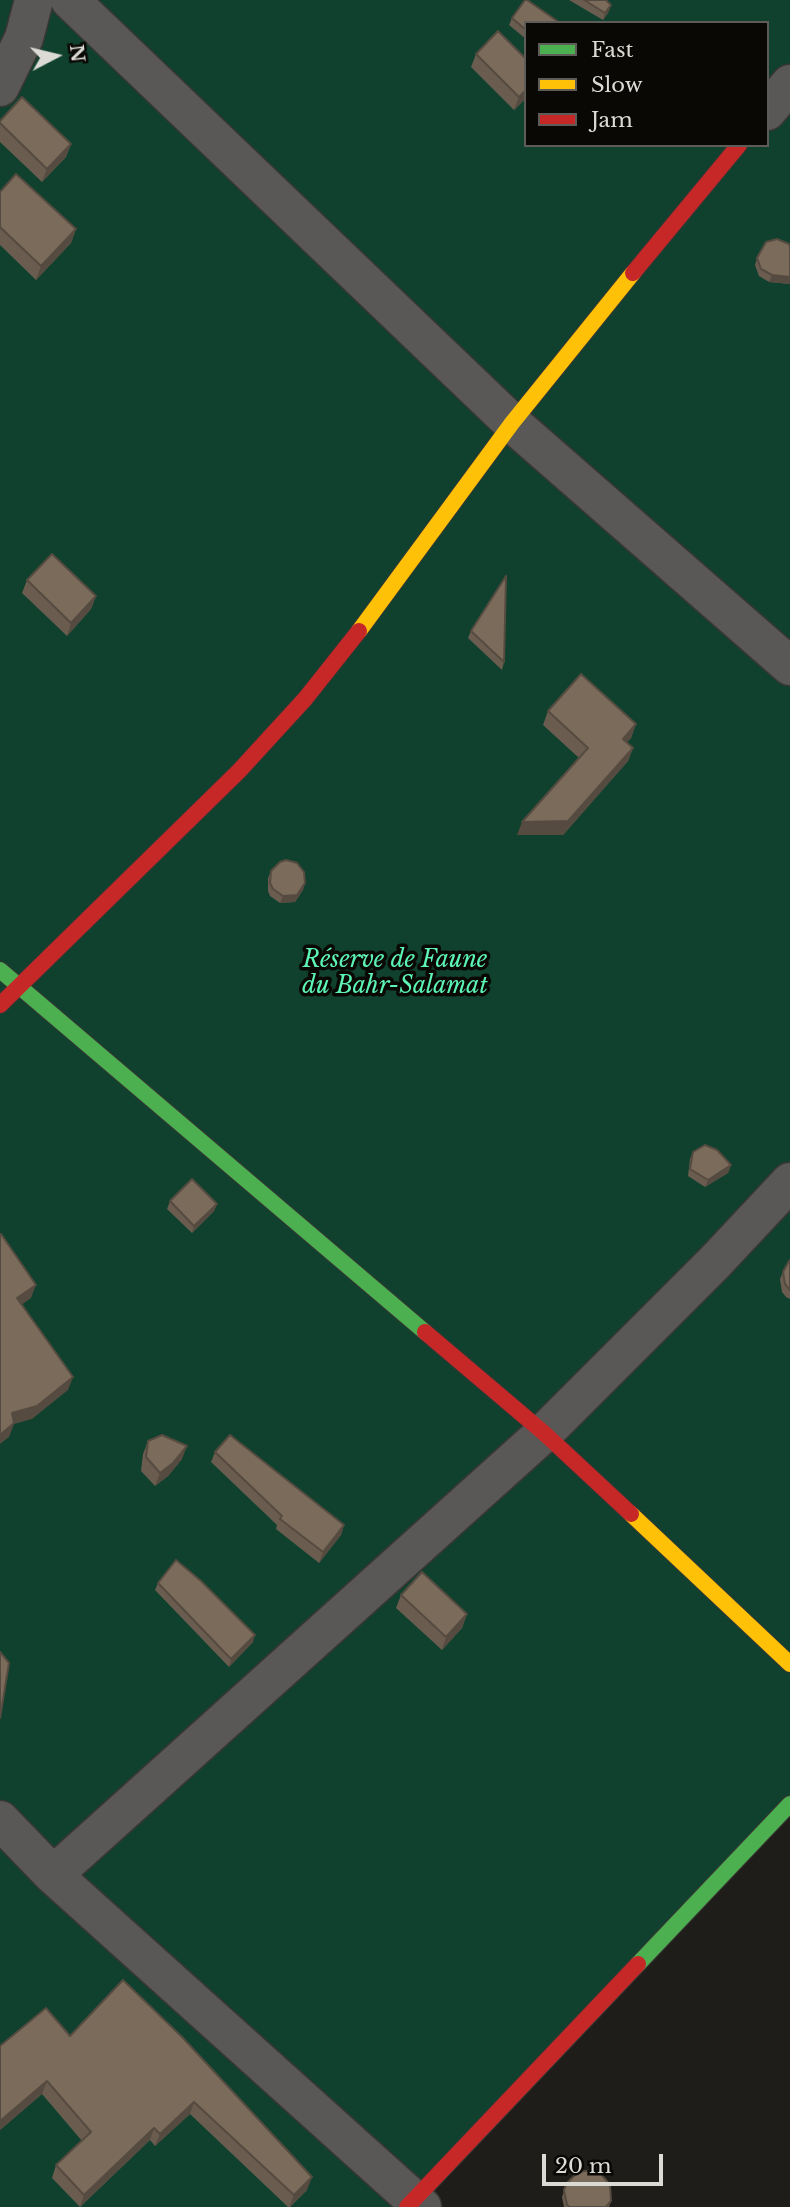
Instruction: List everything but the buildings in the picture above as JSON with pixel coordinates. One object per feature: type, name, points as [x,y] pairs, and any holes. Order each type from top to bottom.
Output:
[{"type":"street","points":[[0,87],[24,38],[34,0]]},
{"type":"street","points":[[69,0],[512,424],[790,666]]},
{"type":"street","points":[[769,109],[790,84]]},
{"type":"street","points":[[0,1005],[239,771],[305,699],[383,602],[512,424],[583,332],[737,147]]},
{"type":"street","points":[[0,970],[544,1433],[790,1664]]},
{"type":"street","points":[[53,1875],[544,1433],[715,1262],[790,1182]]},
{"type":"street","points":[[0,1820],[53,1875],[414,2204],[790,1804]]},
{"type":"green space","name":"Réserve de Faune du Bahr-Salamat","points":[[0,0],[790,0],[790,1803],[407,2207],[0,2207]]},
{"type":"traffic: fast","points":[[0,970],[425,1332]]},
{"type":"traffic: fast","points":[[638,1964],[790,1804]]},
{"type":"traffic: slow","points":[[359,631],[512,423],[633,273]]},
{"type":"traffic: slow","points":[[631,1514],[790,1664]]},
{"type":"traffic: jam","points":[[633,273],[737,147]]},
{"type":"traffic: jam","points":[[0,1005],[239,771],[305,699],[359,631]]},
{"type":"traffic: jam","points":[[425,1332],[544,1433],[631,1514]]},
{"type":"traffic: jam","points":[[407,2207],[638,1964]]}]
